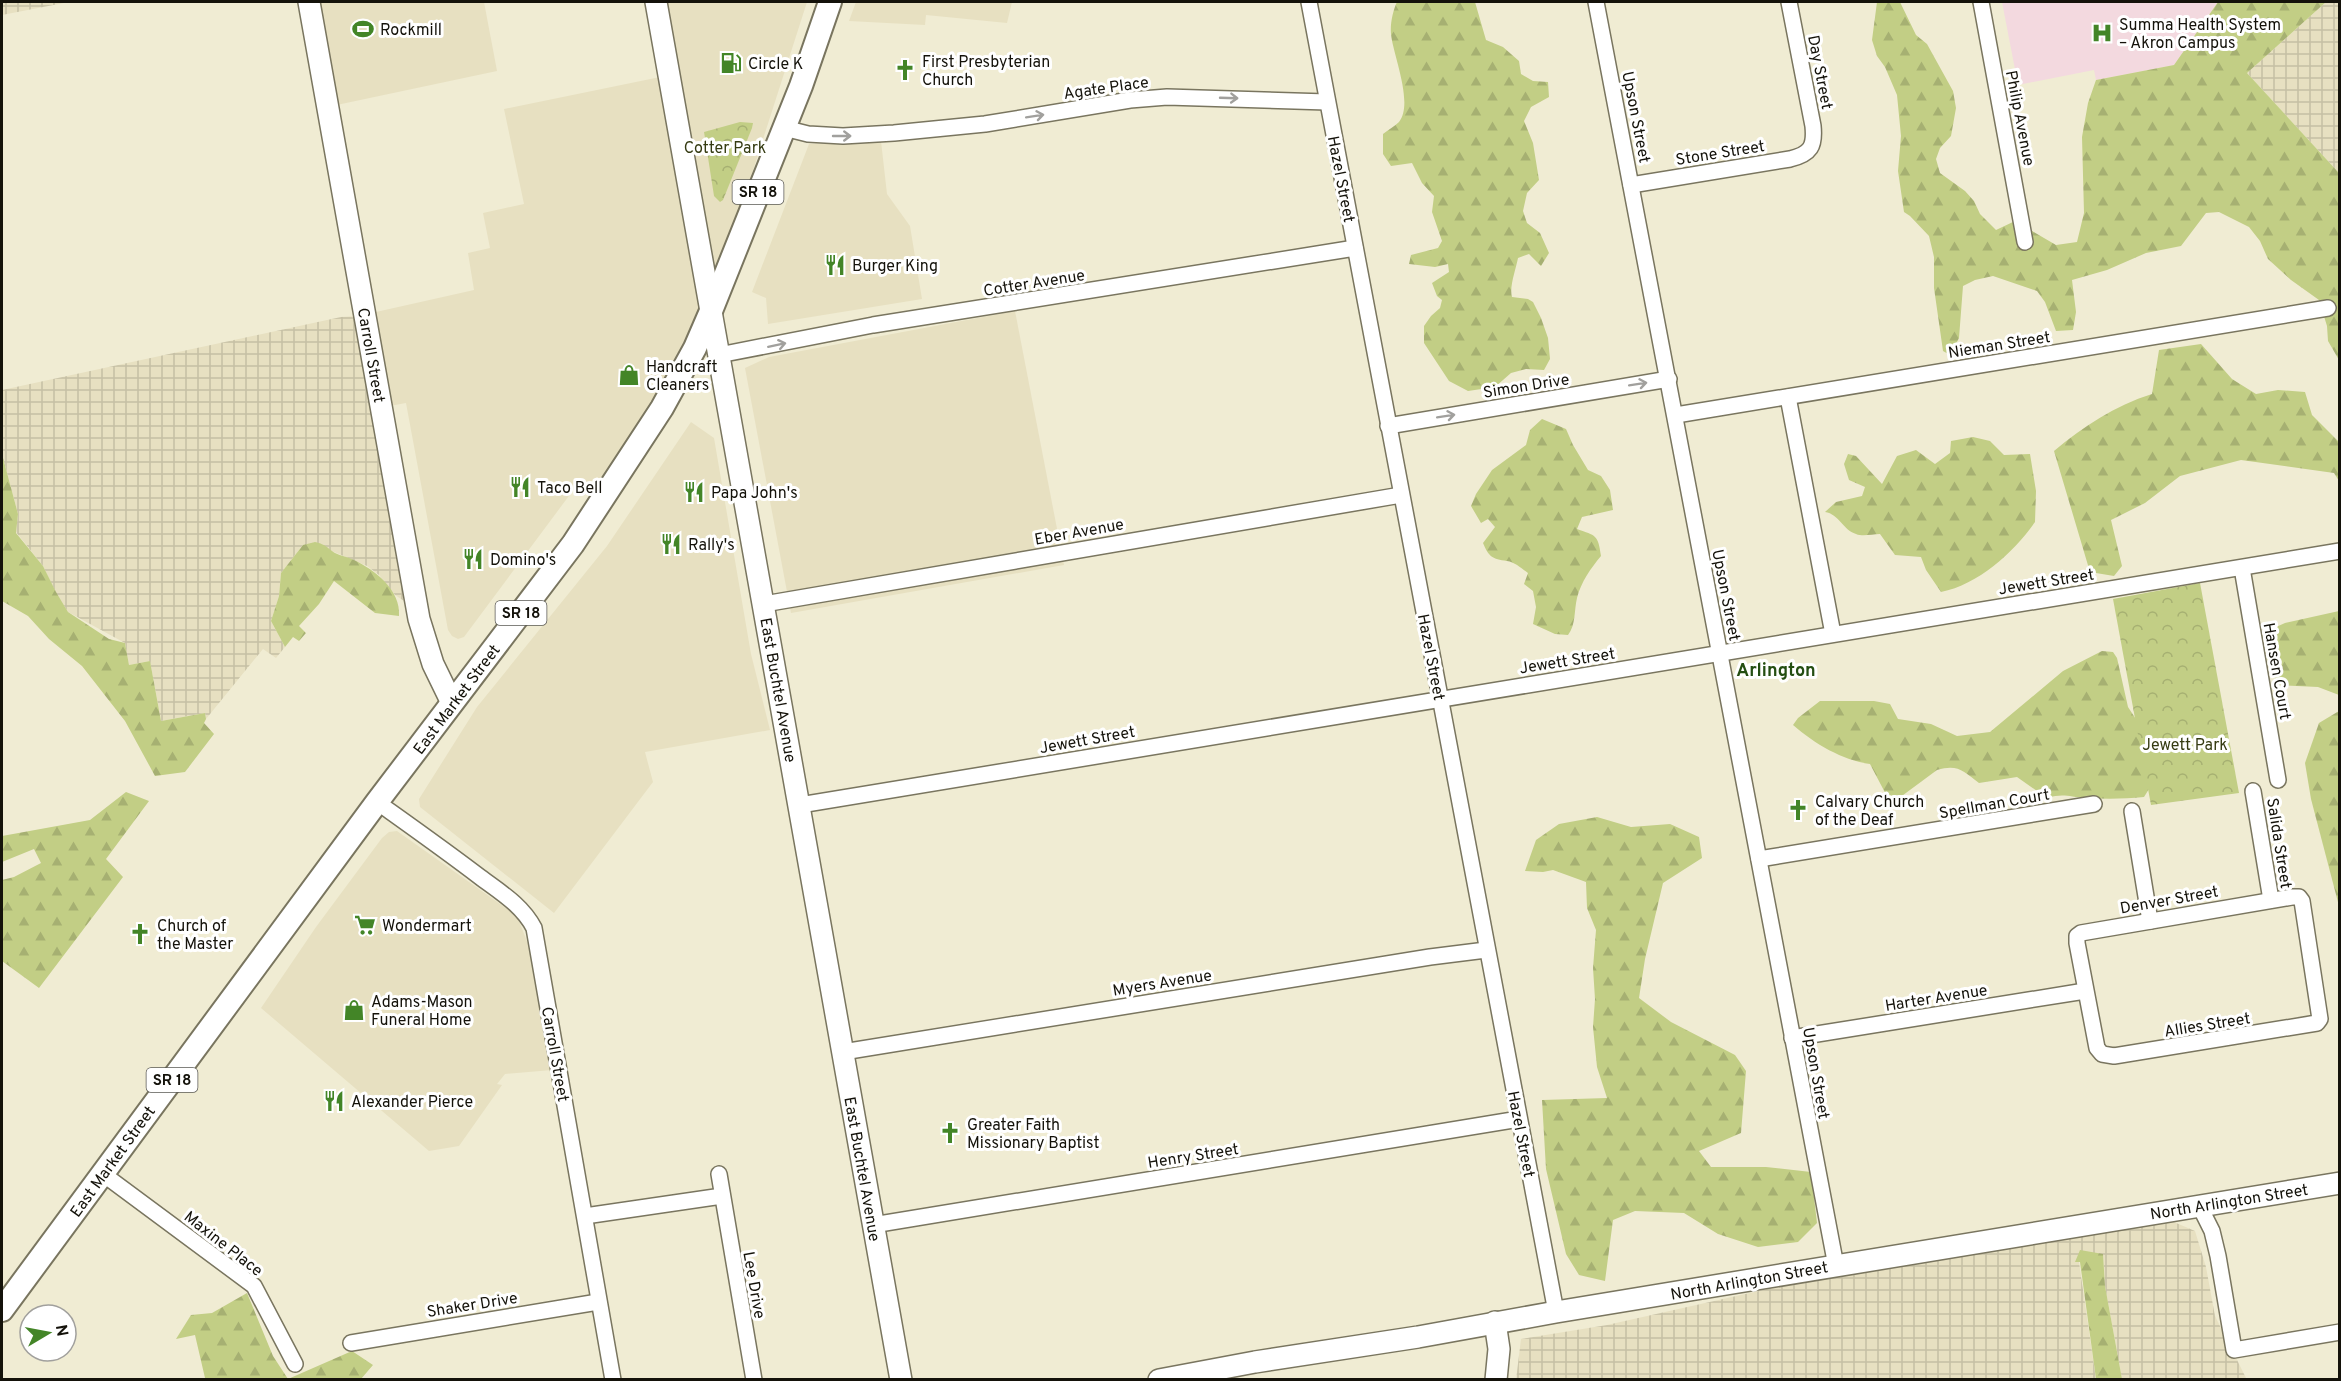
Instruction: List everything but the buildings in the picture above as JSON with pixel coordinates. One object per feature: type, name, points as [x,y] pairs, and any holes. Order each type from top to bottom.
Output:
[{"type":"main road","name":"East Market Street","points":[[2,1310],[377,802],[573,544],[603,501],[678,380],[711,311],[784,128],[830,2]]},
{"type":"street","name":"Carroll Street","points":[[309,2],[419,619],[433,664],[452,703]]},
{"type":"street","name":"East Buchtel Avenue","points":[[656,2],[901,1380]]},
{"type":"street","name":"Hazel Street","points":[[1309,2],[1556,1312]]},
{"type":"street","name":"Upson Street","points":[[1596,2],[1836,1266]]},
{"type":"street","name":"Day Street","points":[[1789,2],[1813,126],[1814,138],[1811,149]]},
{"type":"street","name":"Philip Avenue","points":[[1981,2],[2025,242]]},
{"type":"street","name":"Agate Place","points":[[784,128],[808,134],[843,136],[894,133],[985,124],[1130,100],[1167,97],[1327,102]]},
{"type":"street","name":"Stone Street","points":[[1631,185],[1790,159],[1802,156],[1811,149]]},
{"type":"street","name":"Cotter Avenue","points":[[719,355],[873,325],[1355,248]]},
{"type":"street","name":"Nieman Street","points":[[1676,415],[2328,308]]},
{"type":"street","name":"Simon Drive","points":[[1388,426],[1669,379]]},
{"type":"street","points":[[1788,398],[1833,634]]},
{"type":"street","name":"Eber Avenue","points":[[764,604],[1401,495]]},
{"type":"street","name":"Jewett Street","points":[[800,806],[2340,551]]},
{"type":"street","name":"Hansen Court","points":[[2242,568],[2278,780]]},
{"type":"street","name":"Salida Street","points":[[2253,791],[2271,900]]},
{"type":"street","name":"Carroll Street","points":[[377,802],[518,906],[531,922],[537,940],[613,1380]]},
{"type":"street","name":"Spellman Court","points":[[1759,859],[2094,804]]},
{"type":"street","points":[[2132,811],[2151,921]]},
{"type":"street","name":"Salida Street","points":[[2299,897],[2302,902],[2312,960],[2320,1019],[2317,1023]]},
{"type":"street","name":"Denver Street","points":[[2085,991],[2077,943],[2081,933],[2299,897]]},
{"type":"street","name":"Myers Avenue","points":[[843,1052],[1430,957],[1486,950]]},
{"type":"street","name":"Harter Avenue","points":[[1792,1038],[2085,991]]},
{"type":"street","name":"Allies Street","points":[[2085,991],[2097,1048],[2102,1054],[2114,1056],[2317,1023]]},
{"type":"street","name":"Henry Street","points":[[873,1225],[1519,1119]]},
{"type":"street","name":"Maxine Place","points":[[103,1174],[254,1286],[295,1365]]},
{"type":"street","name":"Lee Drive","points":[[719,1174],[754,1380]]},
{"type":"street","name":"North Arlington Street","points":[[1159,1380],[1187,1377],[1256,1362],[1418,1337],[1495,1322],[2340,1183]]},
{"type":"street","points":[[585,1216],[723,1196]]},
{"type":"street","points":[[2199,1205],[2212,1231],[2234,1350],[2340,1332]]},
{"type":"street","name":"Shaker Drive","points":[[351,1343],[598,1302]]},
{"type":"street","points":[[1495,1322],[1498,1349],[1496,1380]]},
{"type":"shaded area","points":[[2,2],[69,2],[2,15]]},
{"type":"shaded area","points":[[316,2],[484,2],[497,71],[332,106]]},
{"type":"shaded area","points":[[659,2],[807,2],[713,295]]},
{"type":"shaded area","points":[[856,2],[1012,2],[1007,23],[926,15],[925,25],[849,21]]},
{"type":"shaded area","name":"Summa Health System – Akron Campus","points":[[2002,2],[2218,2],[2174,65],[2096,80],[2094,70],[2018,85]]},
{"type":"shaded area","points":[[2326,2],[2339,2],[2339,173],[2247,73]]},
{"type":"shaded area","points":[[665,76],[706,313],[605,486],[580,481],[464,637],[458,639],[448,630],[406,403],[384,407],[367,314],[474,290],[468,253],[490,248],[483,213],[524,204],[504,109]]},
{"type":"shaded area","points":[[881,141],[887,194],[910,226],[922,299],[768,324],[766,298],[752,292],[809,144]]},
{"type":"shaded area","points":[[1015,311],[1064,565],[791,613],[745,368],[769,357]]},
{"type":"shaded area","points":[[357,316],[404,601],[395,595],[379,575],[367,566],[334,552],[303,545],[281,573],[279,596],[271,621],[285,647],[276,658],[263,649],[206,719],[205,713],[161,721],[150,661],[129,665],[125,643],[68,612],[43,566],[16,532],[18,514],[2,454],[2,390],[341,317]]},
{"type":"shaded area","points":[[691,422],[714,438],[751,654],[770,730],[645,752],[653,782],[554,913],[420,807],[419,799],[477,707],[607,546]]},
{"type":"shaded area","points":[[397,831],[517,916],[532,954],[552,1070],[505,1074],[497,1084],[502,1085],[459,1146],[429,1151],[261,1008],[316,927],[382,838],[389,832]]},
{"type":"shaded area","points":[[2174,1222],[2195,1231],[2206,1267],[2215,1316],[2247,1380],[2122,1379],[2105,1286],[2103,1254],[2076,1262],[2079,1262],[2096,1379],[1516,1380],[1521,1339],[1607,1325],[1772,1288],[2000,1246]]},
{"type":"green space","points":[[1397,2],[1475,2],[1486,40],[1503,47],[1519,61],[1521,74],[1533,81],[1548,82],[1549,97],[1531,107],[1524,121],[1533,143],[1539,180],[1527,193],[1523,211],[1527,223],[1540,233],[1549,253],[1541,266],[1529,254],[1518,258],[1511,293],[1512,297],[1533,302],[1548,338],[1550,359],[1544,370],[1526,369],[1511,373],[1495,387],[1468,391],[1449,381],[1424,343],[1424,326],[1440,308],[1442,300],[1437,296],[1432,283],[1449,272],[1448,264],[1435,267],[1409,264],[1411,255],[1438,248],[1442,241],[1432,212],[1434,196],[1422,183],[1412,163],[1391,166],[1383,154],[1383,134],[1399,122],[1403,114],[1404,91],[1391,34],[1392,17]]},
{"type":"green space","points":[[1877,2],[1900,2],[1916,35],[1927,44],[1953,91],[1956,108],[1951,136],[1940,148],[1936,159],[1940,173],[1965,191],[1974,201],[1980,214],[1996,230],[2015,221],[2056,245],[2077,242],[2084,213],[2082,137],[2088,103],[2096,80],[2174,65],[2218,2],[2326,2],[2247,73],[2339,173],[2339,360],[2328,341],[2327,326],[2319,300],[2291,280],[2268,259],[2260,241],[2249,227],[2219,212],[2206,213],[2181,246],[2146,253],[2107,270],[2072,280],[2076,312],[2073,330],[2056,331],[2045,302],[2037,291],[1993,276],[1975,280],[1963,286],[1959,338],[1950,355],[1943,351],[1934,288],[1934,257],[1929,236],[1904,212],[1898,171],[1901,136],[1897,95],[1885,67],[1877,56],[1872,40]]},
{"type":"green space","name":"Cotter Park","points":[[740,122],[753,123],[752,128],[723,200],[720,202],[714,196],[704,132]]},
{"type":"green space","points":[[2201,344],[2232,379],[2256,394],[2278,390],[2305,392],[2312,415],[2339,442],[2339,481],[2334,473],[2241,460],[2180,476],[2145,503],[2111,520],[2122,566],[2114,576],[2090,572],[2054,451],[2100,418],[2125,404],[2152,394],[2159,350]]},
{"type":"green space","points":[[1542,419],[1566,429],[1588,470],[1601,476],[1610,490],[1613,510],[1582,517],[1577,529],[1595,537],[1599,543],[1601,556],[1581,586],[1572,627],[1568,635],[1555,634],[1533,624],[1536,607],[1533,591],[1524,584],[1528,573],[1513,563],[1494,558],[1489,554],[1483,543],[1495,527],[1488,519],[1481,523],[1471,506],[1492,470],[1526,445],[1530,430]]},
{"type":"green space","points":[[1973,437],[1990,441],[2004,455],[2030,454],[2036,491],[2035,522],[2006,556],[1969,582],[1941,592],[1926,570],[1921,557],[1895,555],[1880,534],[1856,534],[1830,513],[1825,512],[1836,502],[1862,496],[1865,487],[1849,480],[1844,464],[1848,454],[1856,456],[1882,484],[1897,456],[1916,450],[1935,464],[1950,453],[1951,441]]},
{"type":"green space","points":[[2,454],[18,514],[16,533],[43,566],[68,612],[109,639],[125,643],[129,665],[150,661],[161,721],[205,713],[204,723],[214,734],[185,772],[155,776],[125,721],[82,666],[49,639],[28,616],[2,601]]},
{"type":"green space","points":[[315,542],[362,564],[378,575],[396,598],[399,616],[375,613],[334,581],[319,604],[299,626],[306,633],[299,641],[293,637],[285,647],[271,621],[279,596],[281,573],[303,545]]},
{"type":"green space","name":"Jewett Park","points":[[2200,583],[2239,793],[2151,805],[2113,599]]},
{"type":"green space","points":[[2339,611],[2339,695],[2318,687],[2278,685],[2268,664],[2267,631],[2285,623]]},
{"type":"green space","points":[[2102,651],[2113,652],[2117,658],[2128,707],[2143,730],[2154,781],[2144,797],[2100,799],[2062,796],[2047,798],[2017,777],[1979,783],[1955,768],[1944,768],[1937,770],[1891,804],[1870,764],[1849,759],[1829,750],[1810,739],[1793,725],[1798,718],[1820,701],[1874,701],[1890,704],[1898,719],[1931,724],[1957,736],[1990,732],[2063,671]]},
{"type":"green space","points":[[2339,711],[2339,906],[2311,799],[2305,763],[2319,723]]},
{"type":"green space","points":[[126,792],[149,801],[106,859],[123,877],[39,988],[2,961],[2,880],[14,877],[41,863],[34,849],[2,862],[2,836],[90,820]]},
{"type":"green space","points":[[1597,817],[1631,827],[1670,824],[1699,837],[1702,858],[1663,883],[1645,959],[1639,998],[1671,1022],[1735,1055],[1746,1071],[1741,1133],[1699,1151],[1711,1167],[1766,1167],[1811,1172],[1817,1223],[1798,1242],[1758,1247],[1718,1234],[1684,1213],[1635,1211],[1613,1220],[1605,1281],[1579,1275],[1566,1254],[1546,1169],[1542,1100],[1607,1098],[1597,1067],[1593,1027],[1595,999],[1593,968],[1596,930],[1587,908],[1586,882],[1553,870],[1525,871],[1536,840],[1559,824]]},
{"type":"green space","points":[[2080,1250],[2103,1254],[2105,1286],[2122,1379],[2096,1379],[2080,1262],[2075,1262]]},
{"type":"green space","points":[[247,1293],[273,1356],[288,1379],[199,1379],[205,1378],[195,1335],[176,1339],[191,1315],[212,1313]]},
{"type":"green space","points":[[352,1351],[373,1365],[361,1379],[288,1379]]},
{"type":"place","name":"Rockmill","points":[[363,29]]},
{"type":"place","name":"Summa Health System – Akron Campus","points":[[2102,33]]},
{"type":"place","name":"Circle K","points":[[731,63]]},
{"type":"place","name":"First Presbyterian Church","points":[[905,70]]},
{"type":"place","name":"Burger King","points":[[835,265]]},
{"type":"place","name":"Handcraft Cleaners","points":[[629,375]]},
{"type":"place","name":"Taco Bell","points":[[520,487]]},
{"type":"place","name":"Papa John's","points":[[694,492]]},
{"type":"place","name":"Rally's","points":[[671,544]]},
{"type":"place","name":"Domino's","points":[[473,559]]},
{"type":"place","name":"Calvary Church of the Deaf","points":[[1798,810]]},
{"type":"place","name":"Wondermart","points":[[365,925]]},
{"type":"place","name":"Church of the Master","points":[[140,934]]},
{"type":"place","name":"Adams-Mason Funeral Home","points":[[354,1010]]},
{"type":"place","name":"Alexander Pierce","points":[[334,1101]]},
{"type":"place","name":"Greater Faith Missionary Baptist","points":[[950,1133]]},
{"type":"district","name":"Arlington","points":[[1776,670]]}]
